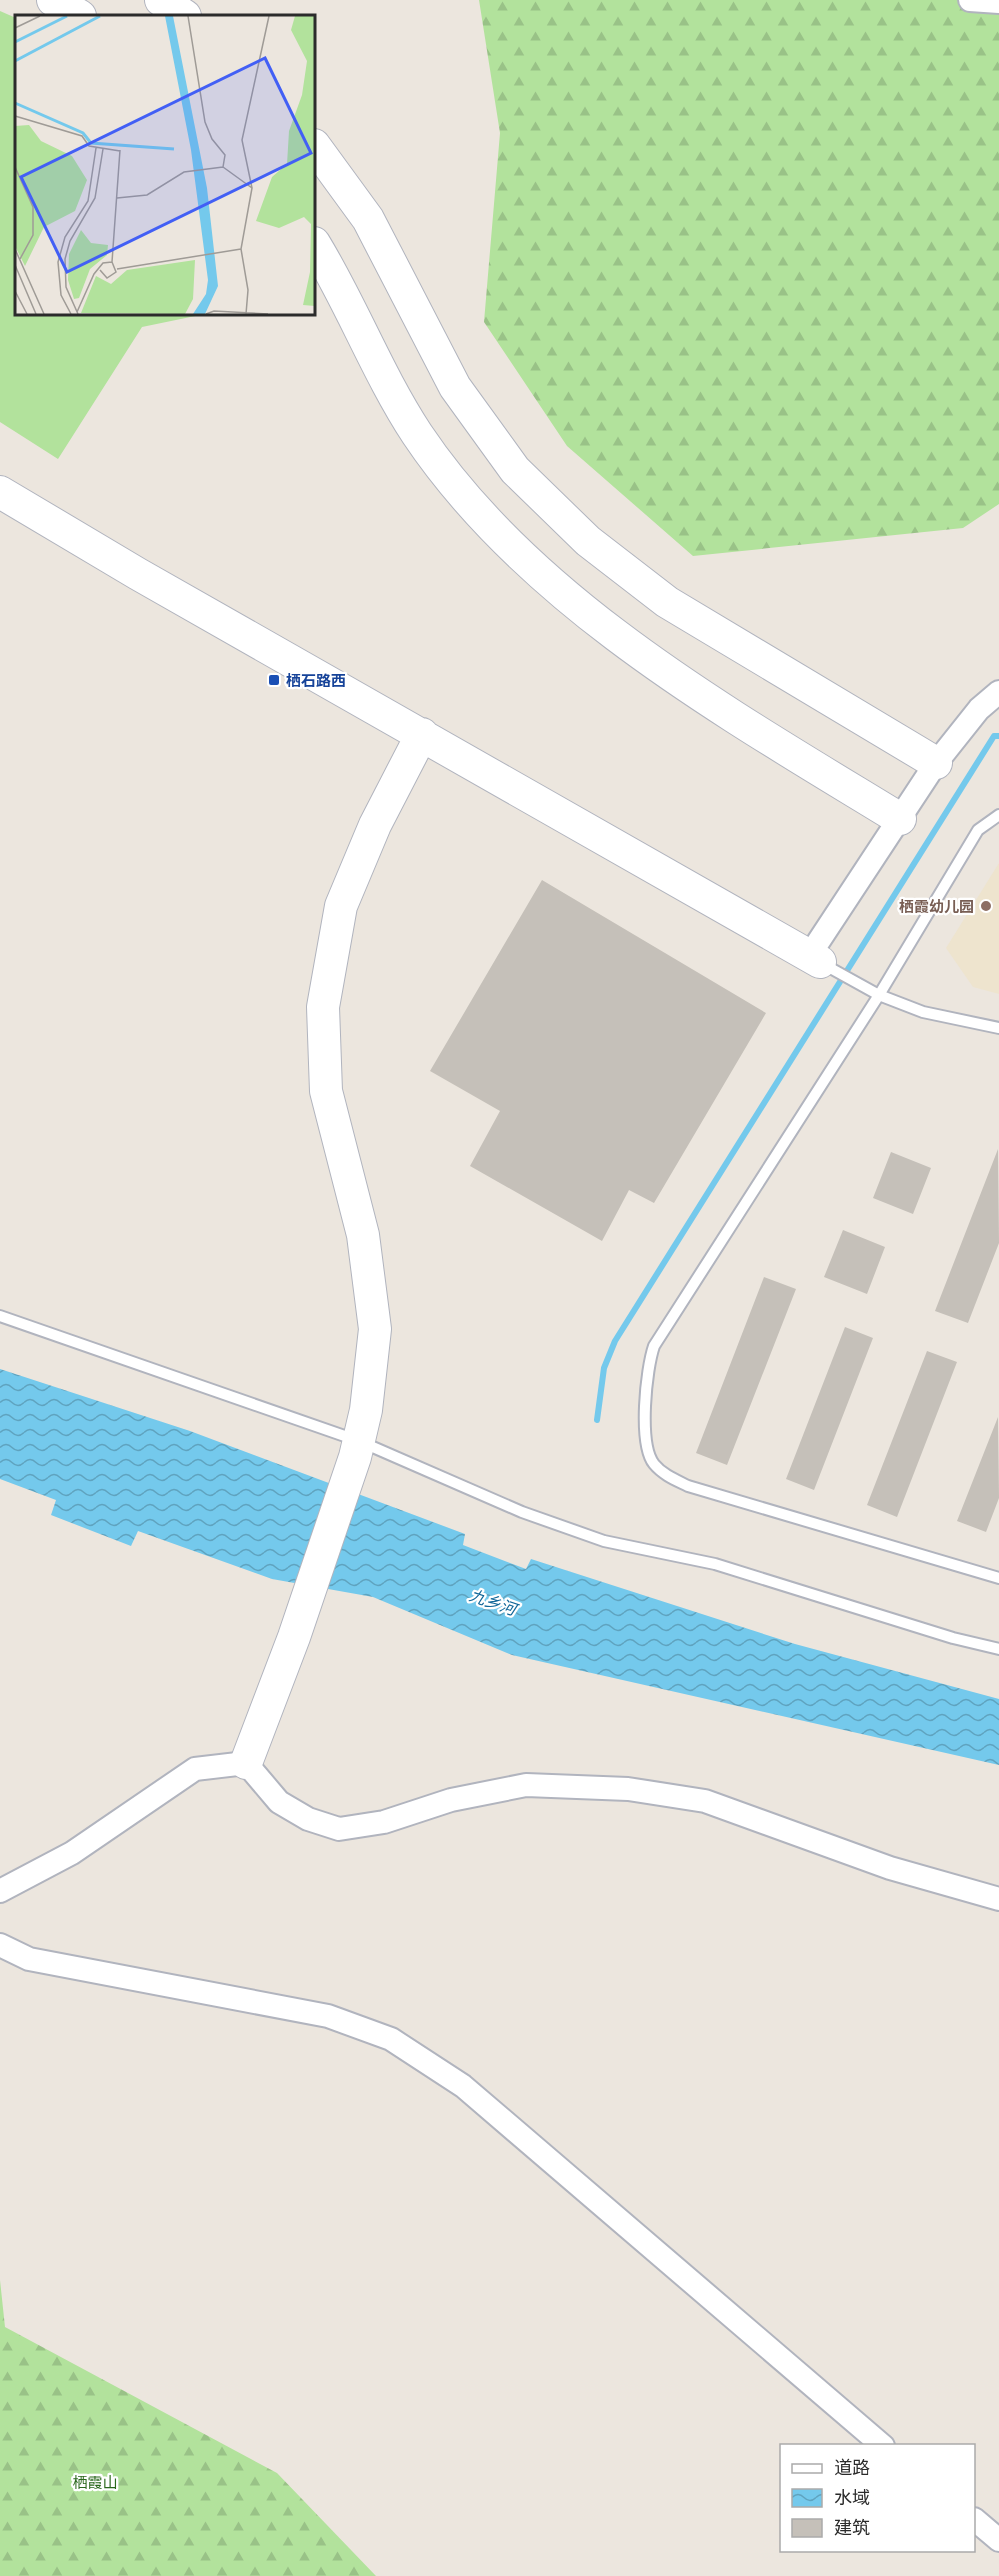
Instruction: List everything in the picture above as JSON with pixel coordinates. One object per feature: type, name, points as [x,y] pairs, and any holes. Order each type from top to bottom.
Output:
[{"type":"street","points":[[53,0],[78,15]]},
{"type":"street","points":[[161,0],[184,15]]},
{"type":"street","points":[[970,0],[999,2]]},
{"type":"street","points":[[315,146],[368,219],[455,387],[515,470],[588,541],[667,602],[936,763]]},
{"type":"street","points":[[315,245],[339,284],[385,382],[418,435],[458,489],[513,546],[573,601],[659,666],[753,729],[900,819]]},
{"type":"street","points":[[0,492],[138,574],[814,959],[936,763],[979,709],[999,692]]},
{"type":"street","points":[[246,1763],[294,1637],[357,1449],[366,1410],[375,1329],[363,1235],[326,1092],[323,1007],[341,906],[375,825],[422,734]]},
{"type":"street","points":[[0,1891],[72,1852],[195,1768],[246,1763]]},
{"type":"street","points":[[246,1763],[279,1802],[308,1819],[339,1829],[384,1822],[451,1800],[526,1785],[627,1789],[705,1801],[890,1868],[999,1899]]},
{"type":"street","points":[[0,1945],[29,1959],[328,2016],[391,2039],[463,2086],[882,2444]]},
{"type":"street","points":[[975,2520],[999,2540]]},
{"type":"lane","points":[[999,815],[978,830],[879,995],[654,1346],[648,1363],[645,1412],[646,1443],[652,1462],[666,1476],[688,1486],[999,1578]]},
{"type":"lane","points":[[814,959],[879,995],[923,1012],[999,1028]]},
{"type":"lane","points":[[0,1316],[522,1512],[604,1540],[715,1564],[952,1638],[999,1649]]},
{"type":"shaded area","name":"栖霞幼儿园","points":[[999,863],[999,994],[973,987],[946,948]]},
{"type":"green space","points":[[479,0],[999,0],[999,504],[963,528],[693,556],[567,446],[484,322],[500,133]]},
{"type":"green space","points":[[0,11],[15,18],[15,315],[200,315],[142,327],[58,459],[0,422]]},
{"type":"green space","name":"栖霞山","points":[[0,2280],[5,2327],[277,2473],[376,2576],[0,2576]]},
{"type":"water","name":"九乡河","points":[[0,1369],[190,1431],[465,1534],[463,1545],[526,1569],[531,1559],[795,1644],[999,1699],[999,1765],[512,1655],[373,1597],[272,1579],[138,1531],[131,1546],[51,1515],[56,1500],[0,1479]]},
{"type":"building","points":[[542,880],[766,1013],[654,1203],[629,1190],[602,1241],[470,1166],[500,1111],[430,1071]]},
{"type":"building","points":[[998,1149],[999,1243],[968,1323],[935,1311]]},
{"type":"building","points":[[891,1152],[931,1168],[913,1214],[873,1198]]},
{"type":"building","points":[[843,1230],[885,1247],[867,1294],[824,1277]]},
{"type":"building","points":[[764,1277],[796,1289],[727,1465],[696,1453]]},
{"type":"building","points":[[845,1327],[873,1338],[814,1490],[786,1479]]},
{"type":"building","points":[[927,1351],[957,1362],[897,1517],[867,1505]]},
{"type":"building","points":[[998,1417],[999,1498],[986,1532],[957,1521]]},
{"type":"waterway","points":[[597,1420],[604,1368],[615,1341],[994,736],[999,736]]},
{"type":"place","name":"栖石路西","points":[[274,680]]},
{"type":"place","name":"栖霞幼儿园","points":[[986,906]]}]
